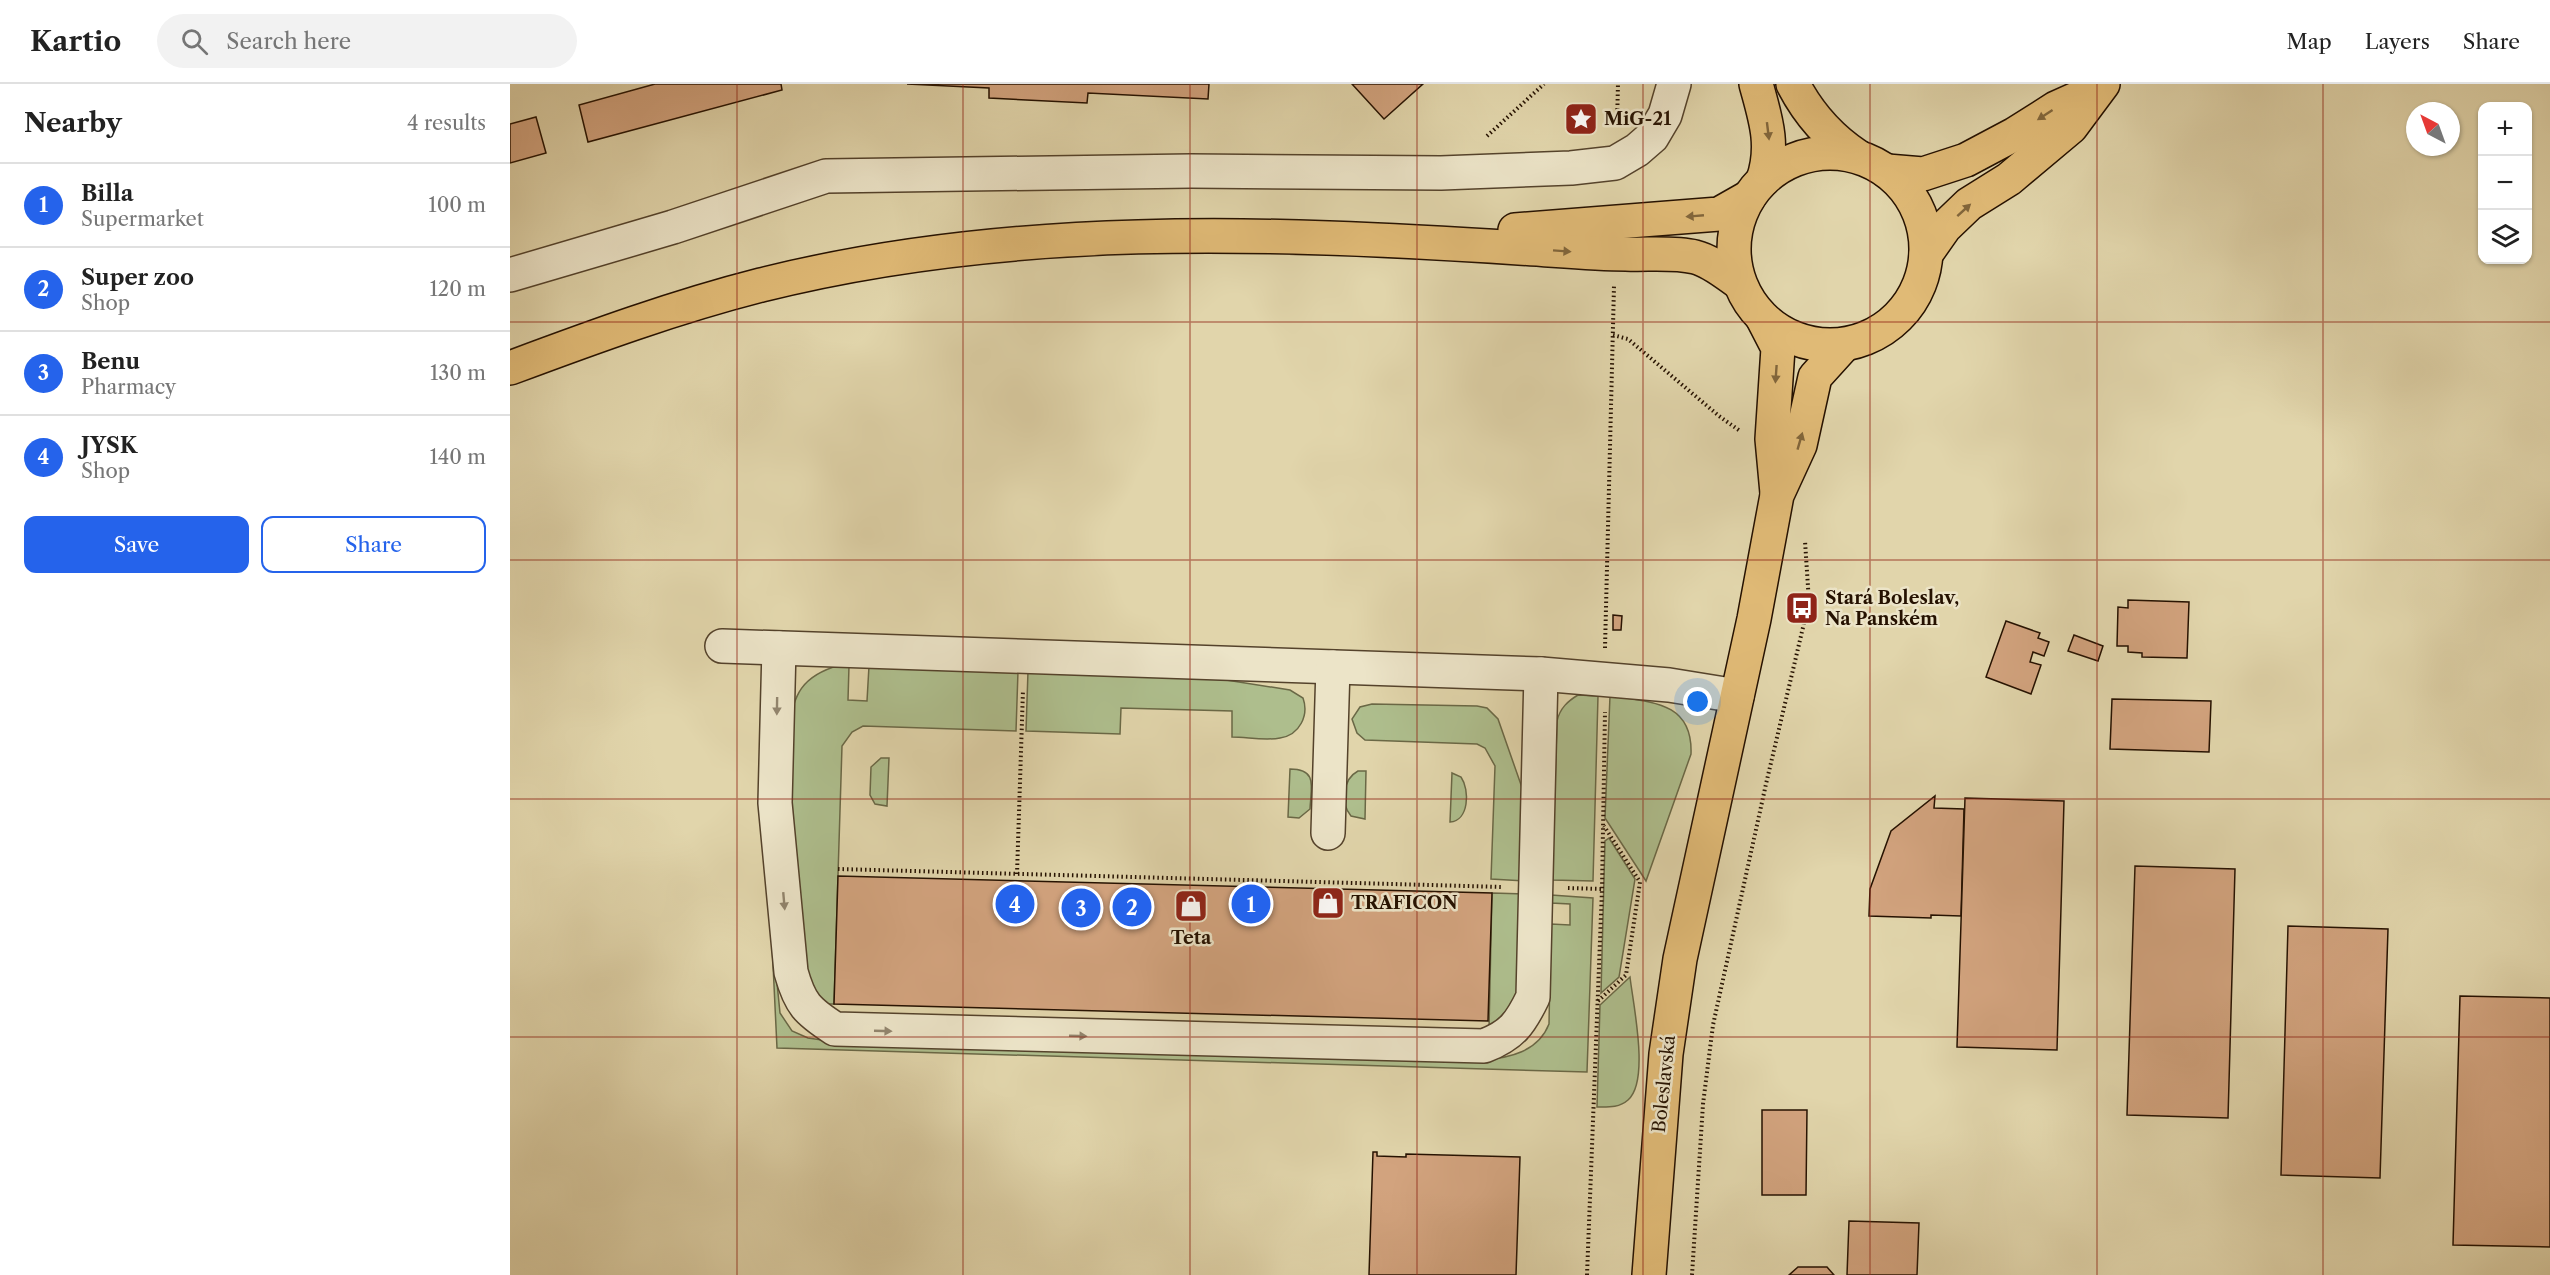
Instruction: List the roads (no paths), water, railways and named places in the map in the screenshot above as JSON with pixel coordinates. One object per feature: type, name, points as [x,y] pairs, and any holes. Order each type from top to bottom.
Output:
[{"type":"main road","points":[[1756,84],[1769,136],[1767,167],[1739,216],[1734,237],[1733,260],[1738,282],[1778,348],[1772,439],[1777,495]]},
{"type":"main road","points":[[1763,320],[1781,333],[1802,342],[1823,346],[1844,345],[1864,340],[1883,330],[1899,316],[1913,298],[1923,277],[1926,254],[1925,231],[1918,210],[1905,188],[1887,171],[1857,156],[1828,132],[1813,115],[1793,84]]},
{"type":"main road","points":[[1887,171],[1923,174],[1966,160],[2015,134],[2056,108],[2101,87]]},
{"type":"main road","points":[[1926,254],[1945,227],[1969,204],[2009,179],[2072,127],[2101,87]]},
{"type":"main road","points":[[510,368],[654,315],[762,285],[851,266],[1013,243],[1132,238],[1378,238],[1615,224],[1719,214],[1756,188],[1776,169],[1807,155],[1840,153],[1857,156]]},
{"type":"main road","points":[[1378,238],[1615,254],[1693,256],[1709,262],[1738,282]]},
{"type":"main road","points":[[1777,495],[1800,445],[1815,377],[1844,345]]},
{"type":"main road","name":"Boleslavská","points":[[1649,1275],[1666,1054],[1680,959],[1737,696],[1777,495]]},
{"type":"street","points":[[510,275],[673,227],[826,176],[1191,171],[1441,173],[1571,168],[1615,163],[1637,150],[1652,137],[1665,115],[1674,84]]},
{"type":"street","points":[[722,646],[1541,674],[1605,678],[1737,696]]},
{"type":"street","points":[[779,648],[775,803],[791,972],[798,997],[809,1013],[835,1029],[1484,1046],[1504,1038],[1522,1020],[1533,996],[1541,674]]},
{"type":"street","points":[[1328,833],[1333,667]]},
{"type":"place","name":"MiG-21","points":[[1581,119]]},
{"type":"place","name":"Stará Boleslav, Na Panském","points":[[1802,608]]},
{"type":"place","name":"TRAFICON","points":[[1328,903]]},
{"type":"place","name":"JYSK","points":[[1015,904]]},
{"type":"place","name":"Billa","points":[[1251,904]]},
{"type":"place","name":"Teta","points":[[1191,906]]},
{"type":"place","name":"Super zoo","points":[[1132,907]]},
{"type":"place","name":"Benu","points":[[1081,908]]}]
